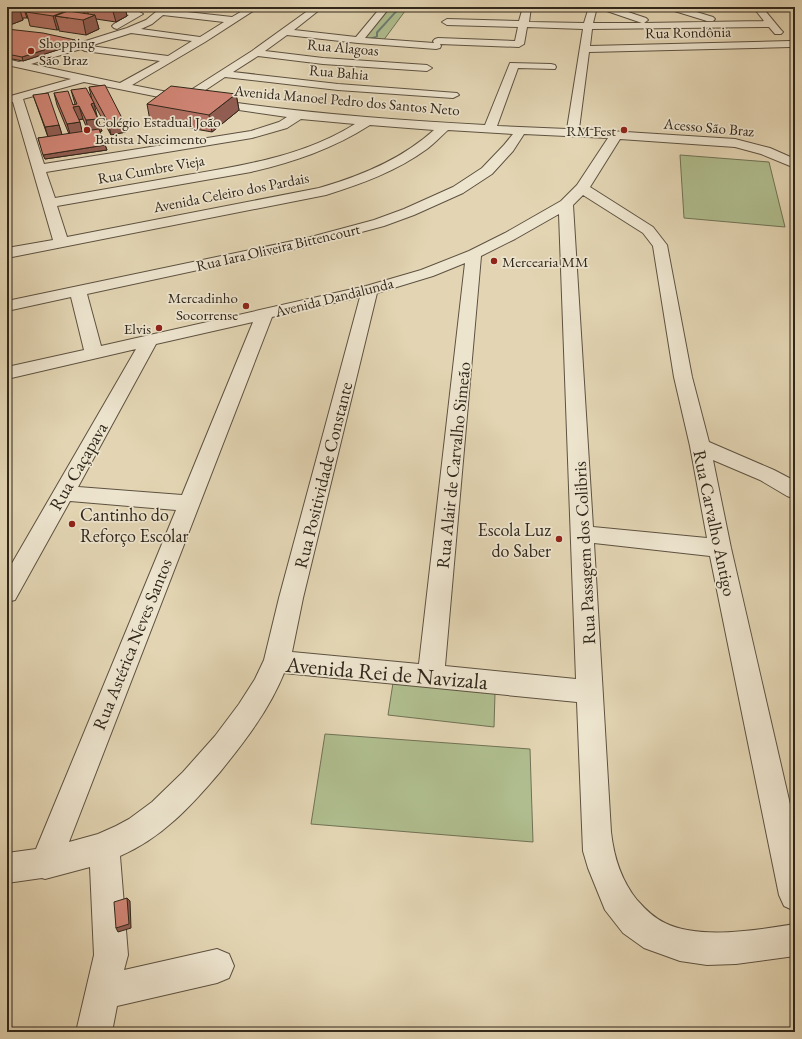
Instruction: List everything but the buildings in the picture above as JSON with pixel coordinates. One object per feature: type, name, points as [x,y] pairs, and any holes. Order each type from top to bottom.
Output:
[{"type":"street","points":[[89,7],[138,14],[117,26],[202,40]]},
{"type":"street","points":[[121,87],[255,7]]},
{"type":"street","points":[[184,99],[256,53],[319,7]]},
{"type":"street","points":[[358,40],[386,7]]},
{"type":"street","points":[[285,32],[358,40],[519,44],[527,7]]},
{"type":"street","points":[[572,133],[586,49],[588,26],[593,7]]},
{"type":"street","points":[[604,7],[661,26]]},
{"type":"street","points":[[671,7],[728,25]]},
{"type":"street","points":[[746,7],[758,9],[770,24]]},
{"type":"street","points":[[7,68],[132,29],[149,22],[164,10],[232,20]]},
{"type":"street","points":[[418,93],[437,43],[452,12]]},
{"type":"street","points":[[447,22],[588,26],[770,24]]},
{"type":"street","name":"Rua Rondônia","points":[[586,49],[790,44],[770,24]]},
{"type":"street","points":[[77,47],[170,59]]},
{"type":"street","name":"Rua Alagoas","points":[[256,53],[323,61],[427,68]]},
{"type":"street","name":"Avenida Manoel Pedro dos Santos Neto","points":[[7,62],[184,99],[299,115],[368,121],[616,136]]},
{"type":"street","points":[[490,128],[514,65],[551,67]]},
{"type":"street","name":"Rua Bahia","points":[[224,74],[280,82],[370,90],[453,95]]},
{"type":"street","points":[[61,242],[38,169],[12,99],[83,79]]},
{"type":"street","points":[[352,119],[370,90]]},
{"type":"street","points":[[38,169],[252,134],[283,125],[299,115]]},
{"type":"street","name":"Rua Cumbre Vieja","points":[[49,203],[251,168],[283,160],[330,144],[368,121]]},
{"type":"street","name":"Avenida Celeiro dos Pardais","points":[[7,253],[278,201],[346,185],[369,176],[405,157],[423,146],[446,126]]},
{"type":"street","name":"Rua Iara Oliveira Bittencourt","points":[[7,306],[345,234],[409,212],[458,190],[487,171],[509,148],[521,130]]},
{"type":"street","name":"Acesso São Braz","points":[[616,136],[740,144],[769,151],[795,164]]},
{"type":"street","name":"Avenida Dandalunda","points":[[13,372],[370,290],[427,273],[474,254],[510,236],[566,204],[582,188],[616,136]]},
{"type":"street","name":"Rua Carvalho Antigo","points":[[582,188],[648,230],[660,245],[683,376],[700,446],[720,548],[795,895]]},
{"type":"street","name":"Rua Passagem dos Colibris","points":[[566,204],[598,842],[602,867],[617,900],[630,918],[643,930],[659,938],[688,947],[717,949],[766,945],[795,940]]},
{"type":"street","name":"Rua Alair de Carvalho Simeão","points":[[431,676],[474,254]]},
{"type":"street","name":"Rua Positividade Constante","points":[[277,661],[293,590],[370,290]]},
{"type":"street","points":[[78,291],[94,353]]},
{"type":"street","name":"Rua Astérica Neves Santos","points":[[45,864],[188,503],[265,314]]},
{"type":"street","name":"Rua Caçapava","points":[[7,593],[150,340]]},
{"type":"street","points":[[7,387],[13,372]]},
{"type":"street","points":[[700,446],[767,475],[795,491]]},
{"type":"street","points":[[63,493],[188,503]]},
{"type":"street","points":[[583,534],[720,548]]},
{"type":"street","name":"Avenida Rei de Navizala","points":[[7,868],[45,864],[73,857],[128,837],[147,825],[190,786],[240,726],[260,696],[277,661],[590,692]]},
{"type":"street","points":[[94,1032],[111,955],[104,847]]},
{"type":"street","points":[[103,992],[217,966]]},
{"type":"green space","points":[[390,7],[408,7],[383,41],[363,40]]},
{"type":"green space","points":[[680,155],[769,162],[785,227],[684,218]]},
{"type":"green space","points":[[393,683],[495,693],[494,727],[388,715]]},
{"type":"green space","points":[[325,734],[530,749],[533,842],[311,824]]},
{"type":"waterway","points":[[370,39],[377,36],[377,33],[401,7]]},
{"type":"place","name":"Shopping São Braz","points":[[31,51]]},
{"type":"place","name":"Colégio Estadual João Batista Nascimento","points":[[87,130]]},
{"type":"place","name":"RM Fest","points":[[624,130]]},
{"type":"place","name":"Mercearia MM","points":[[494,261]]},
{"type":"place","name":"Mercadinho Socorrense","points":[[246,306]]},
{"type":"place","name":"Elvis","points":[[159,328]]},
{"type":"place","name":"Cantinho do Reforço Escolar","points":[[72,524]]},
{"type":"place","name":"Escola Luz do Saber","points":[[559,539]]}]
